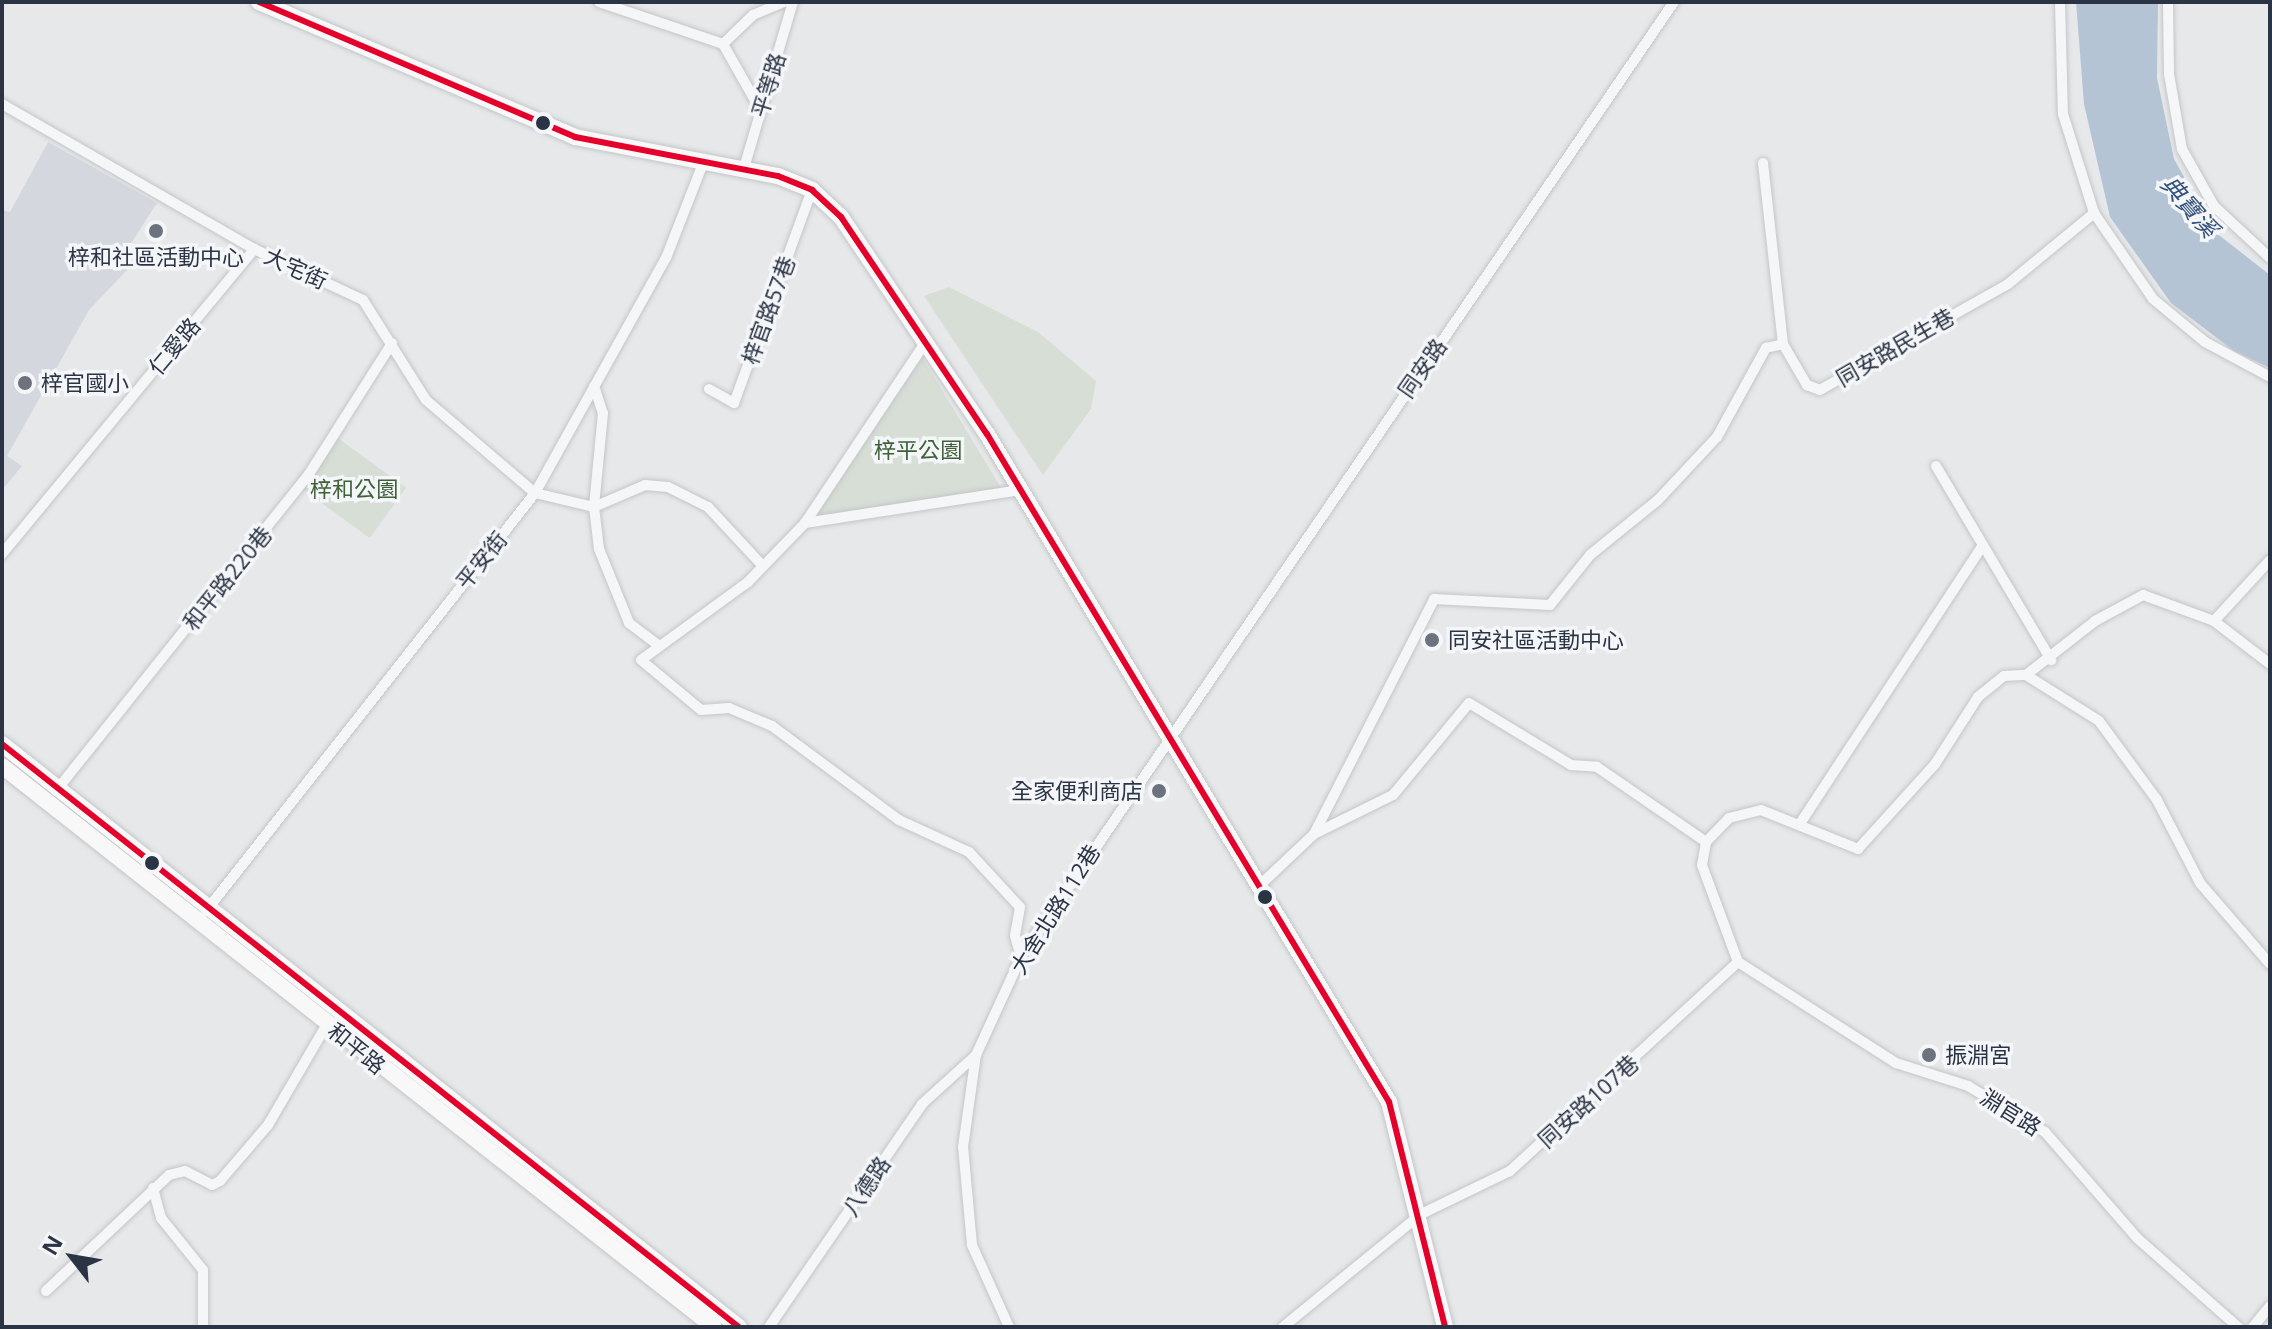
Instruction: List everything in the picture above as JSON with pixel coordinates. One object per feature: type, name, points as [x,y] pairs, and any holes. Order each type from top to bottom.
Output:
[{"type":"main road","points":[[259,2],[575,137],[744,168],[812,190],[852,229],[927,340],[1020,490],[1389,1102],[1421,1214],[1445,1327]]},
{"type":"main road","name":"和平路","points":[[2,744],[52,796],[198,923],[327,1024],[739,1327]]},
{"type":"main road","name":"和平路","points":[[2,766],[52,796],[209,906],[714,1327]]},
{"type":"street","points":[[599,2],[723,44],[760,109]]},
{"type":"street","points":[[723,44],[753,15],[783,2]]},
{"type":"street","name":"平等路","points":[[744,168],[793,2]]},
{"type":"street","name":"同安路","points":[[1168,733],[1674,2]]},
{"type":"street","points":[[2060,2],[2063,114],[2094,213],[2153,299],[2215,349],[2270,377]]},
{"type":"street","points":[[2168,2],[2169,74],[2182,149],[2214,206],[2270,258]]},
{"type":"street","name":"大宅街","points":[[2,104],[254,249],[363,300],[426,400],[535,493]]},
{"type":"street","name":"平安街","points":[[198,923],[535,493],[666,258],[704,161]]},
{"type":"street","points":[[1314,834],[1434,599],[1550,605],[1590,555],[1658,500],[1717,437],[1756,356],[1783,344],[1763,163]]},
{"type":"street","name":"梓官路57巷","points":[[709,389],[734,403],[812,190]]},
{"type":"street","name":"同安路民生巷","points":[[1783,344],[1807,385],[1820,390],[2008,284],[2094,213]]},
{"type":"street","name":"仁愛路","points":[[2,554],[254,249]]},
{"type":"street","points":[[927,340],[805,523],[733,595],[656,643],[641,660],[701,710],[729,708],[772,726],[899,820],[969,852],[1020,907],[1015,936],[1021,957]]},
{"type":"street","name":"和平路220巷","points":[[52,796],[301,484],[392,343]]},
{"type":"street","points":[[594,386],[603,413],[594,507],[599,549],[629,623],[656,643]]},
{"type":"street","points":[[1936,466],[1981,548],[2051,660]]},
{"type":"street","points":[[535,493],[594,507],[645,485],[668,487],[708,507],[761,564]]},
{"type":"street","points":[[805,523],[1020,490]]},
{"type":"street","points":[[1799,825],[1981,548]]},
{"type":"street","points":[[2214,621],[2270,560]]},
{"type":"street","points":[[1738,962],[1702,865],[1706,842],[1747,809],[1799,825],[1858,849],[1935,764],[1978,697],[2004,676],[2026,675],[2051,660],[2095,621],[2143,595],[2214,621],[2270,664]]},
{"type":"street","points":[[2026,675],[2099,721],[2157,800],[2200,883],[2270,964]]},
{"type":"street","points":[[1259,886],[1314,834],[1393,795],[1464,703],[1571,765],[1597,767],[1706,842]]},
{"type":"street","name":"大舍北路112巷","points":[[1009,1327],[972,1245],[963,1147],[976,1055],[1021,957],[1168,733]]},
{"type":"street","name":"同安路107巷","points":[[1283,1327],[1421,1214],[1510,1171],[1738,962]]},
{"type":"street","name":"淵官路","points":[[1738,962],[1896,1063],[1968,1086],[2045,1132],[2137,1238],[2238,1327]]},
{"type":"street","points":[[46,1291],[153,1188],[185,1171],[212,1185],[220,1181],[268,1125],[327,1024]]},
{"type":"street","name":"八德路","points":[[769,1327],[922,1104],[976,1055]]},
{"type":"street","points":[[153,1188],[161,1218],[203,1270],[203,1327]]},
{"type":"street","points":[[2253,1327],[2270,1306]]},
{"type":"shaded area","name":"梓官國小","points":[[48,142],[157,203],[128,248],[127,270],[89,310],[7,456],[22,466],[2,490],[2,210],[10,212]]},
{"type":"green space","name":"梓平公園","points":[[949,287],[1038,332],[1096,381],[1091,409],[1043,475],[924,296]]},
{"type":"green space","name":"梓平公園","points":[[922,357],[1003,491],[814,516]]},
{"type":"green space","name":"梓和公園","points":[[339,439],[406,488],[370,538],[303,489]]},
{"type":"water","name":"典寶溪","points":[[2076,2],[2158,2],[2157,78],[2174,159],[2215,232],[2270,275],[2270,368],[2234,351],[2171,303],[2110,217],[2084,104]]},
{"type":"transit line","points":[[259,2],[575,137],[778,176],[812,190],[841,217],[987,434],[1389,1102],[1445,1327]]},
{"type":"transit line","points":[[2,744],[739,1327]]},
{"type":"place","name":"梓和社區活動中心","points":[[156,231]]},
{"type":"place","name":"梓官國小","points":[[25,383]]},
{"type":"place","name":"同安社區活動中心","points":[[1432,640]]},
{"type":"place","name":"全家便利商店","points":[[1159,791]]},
{"type":"place","name":"振淵宮","points":[[1929,1055]]}]
